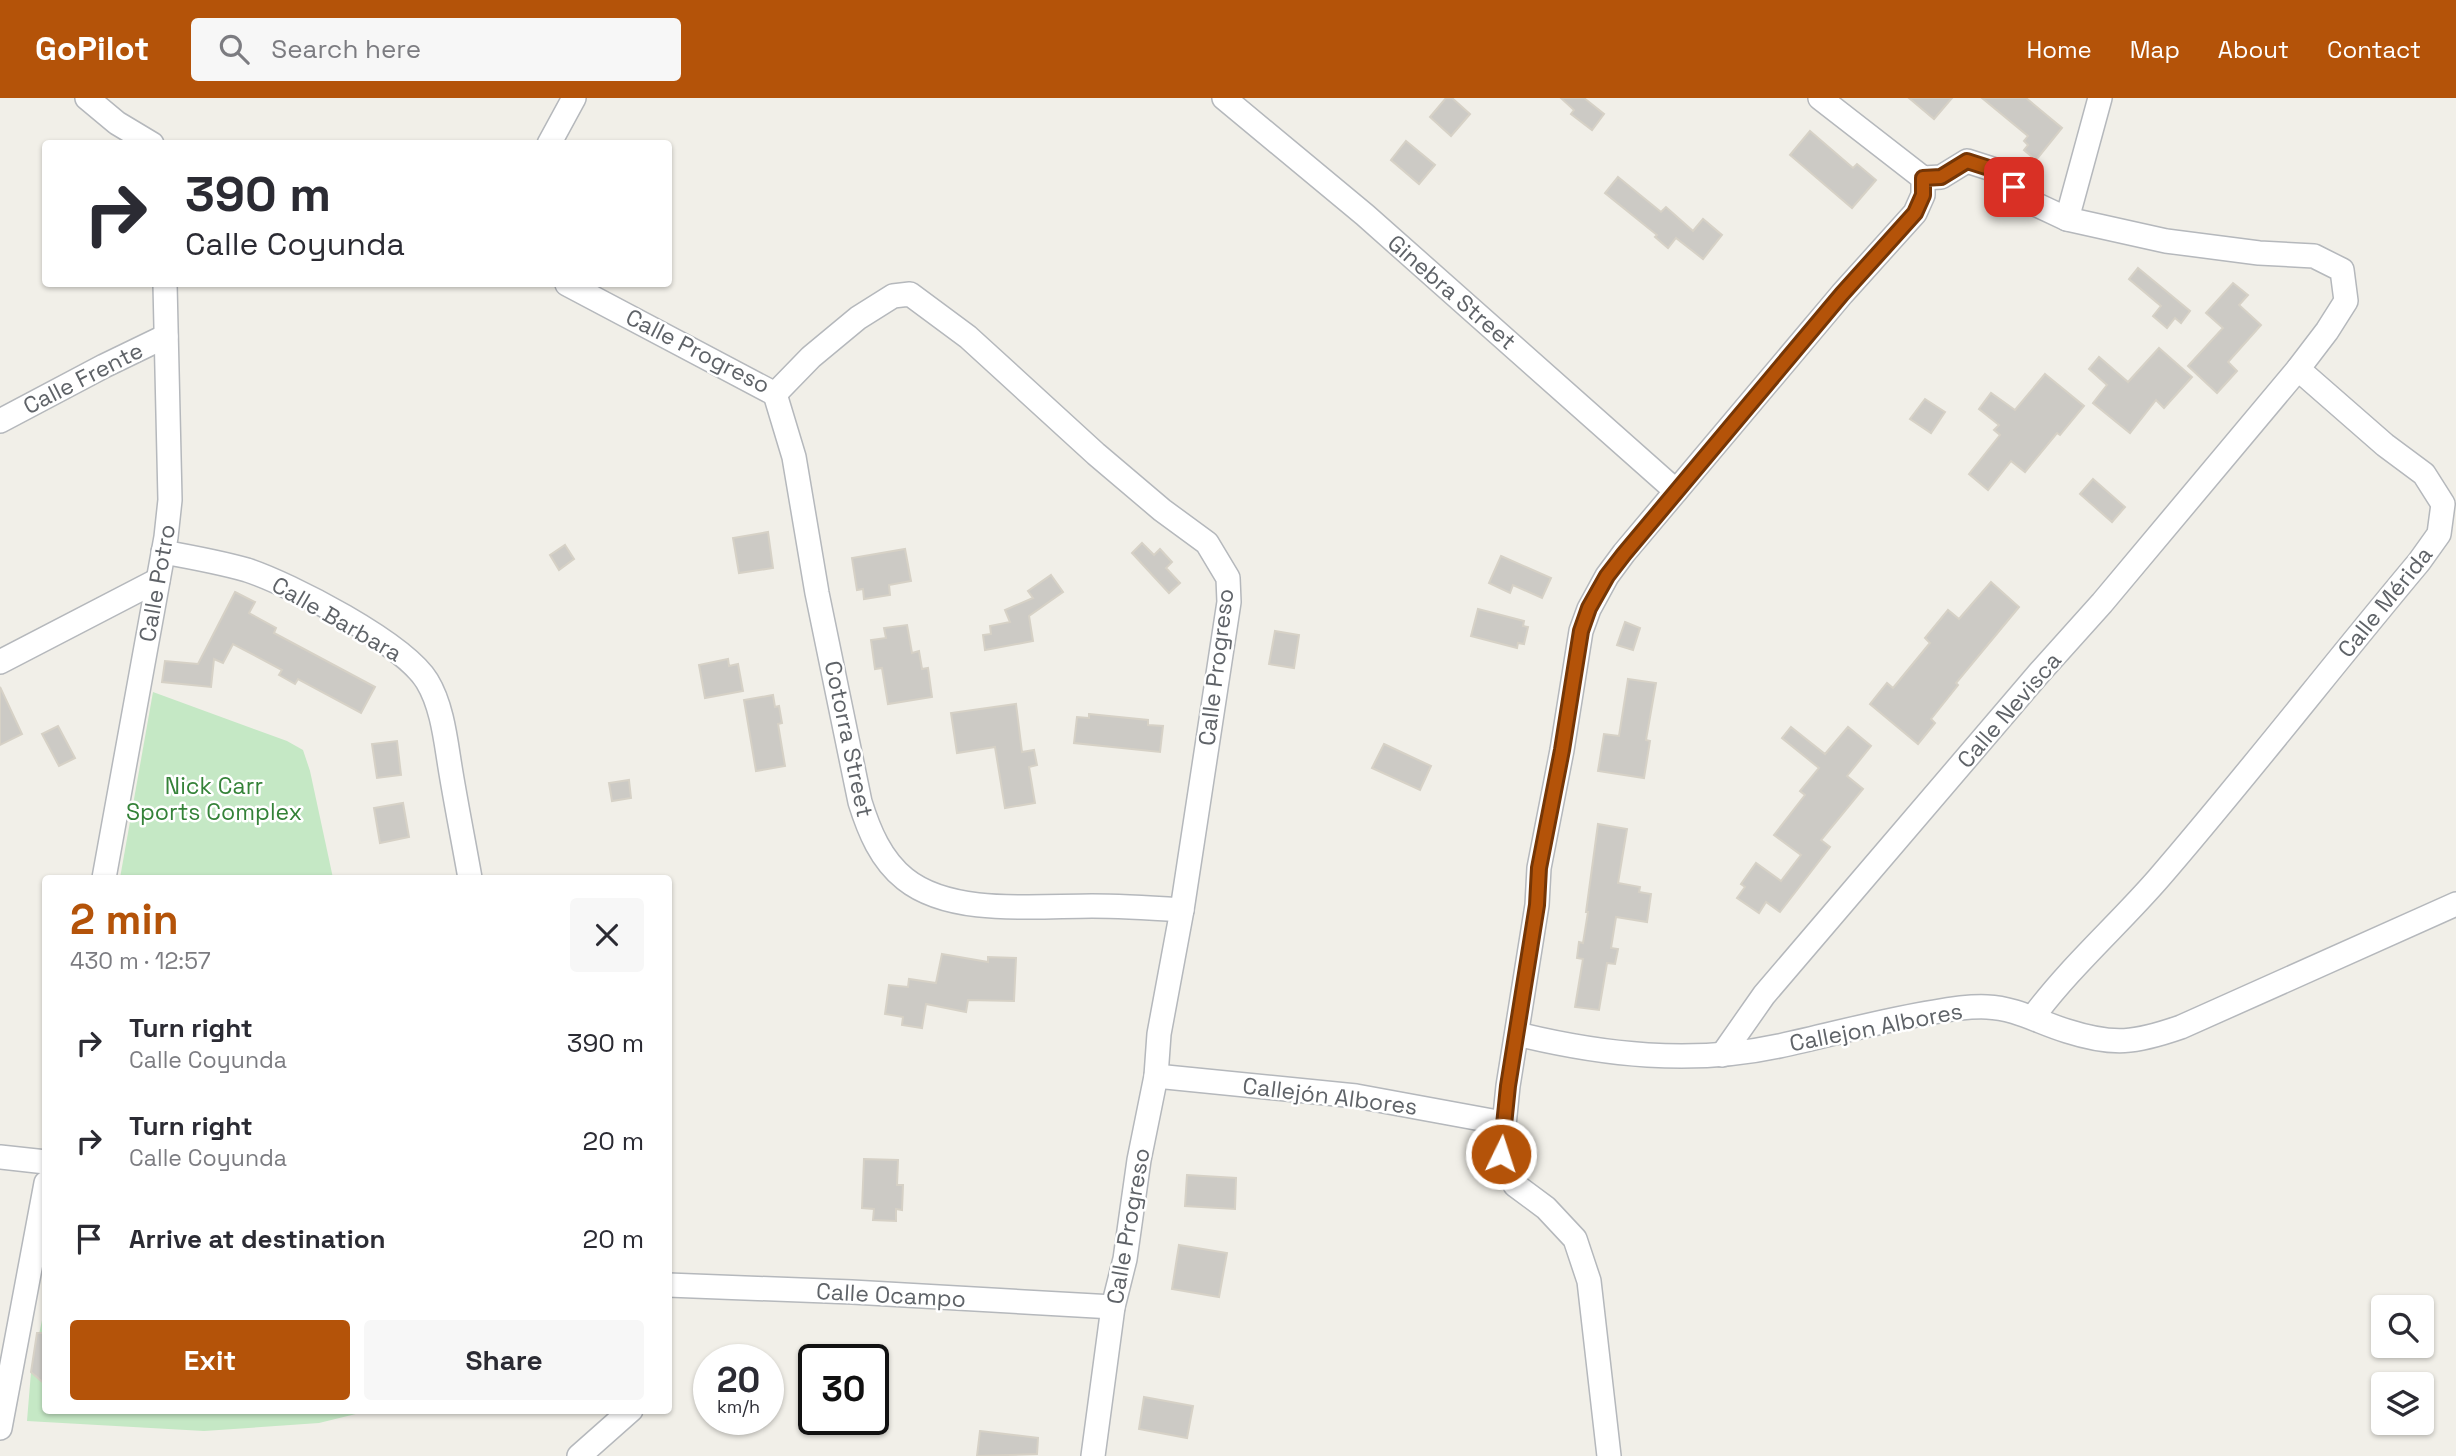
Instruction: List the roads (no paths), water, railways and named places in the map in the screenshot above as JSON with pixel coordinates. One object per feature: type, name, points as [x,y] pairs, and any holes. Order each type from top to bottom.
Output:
[{"type":"street","points":[[87,98],[117,123],[145,140]]},
{"type":"street","points":[[551,140],[574,98]]},
{"type":"street","name":"Ginebra Street","points":[[1224,98],[1365,215],[1647,462],[1676,491]]},
{"type":"street","points":[[1820,98],[1923,178],[1941,177],[1967,161],[1992,169],[2035,204],[2067,219],[2166,241],[2259,253],[2314,256],[2342,270],[2346,301],[2298,369]]},
{"type":"street","points":[[2067,219],[2099,98]]},
{"type":"street","points":[[1609,1456],[1589,1281],[1575,1239],[1546,1208],[1515,1185],[1501,1154],[1503,1123],[1537,905],[1539,868],[1581,631],[1589,608],[1607,576],[1842,294],[1915,213],[1923,195],[1923,178]]},
{"type":"street","name":"Calle Potro","points":[[105,875],[170,500],[165,287]]},
{"type":"street","name":"Calle Progreso","points":[[573,287],[775,394],[811,357],[858,318],[893,296],[910,294],[968,337],[1096,454],[1162,510],[1208,543],[1228,578],[1229,602],[1182,910],[1159,1034],[1156,1076],[1139,1160],[1125,1259],[1112,1307],[1093,1456]]},
{"type":"street","name":"Calle Frente","points":[[0,421],[104,366],[166,337]]},
{"type":"street","name":"Calle Mérida","points":[[2033,1017],[2068,972],[2112,930],[2220,805],[2439,534],[2444,504],[2424,474],[2298,369]]},
{"type":"street","name":"Calle Nevisca","points":[[1722,1055],[1764,995],[2102,603],[2298,369]]},
{"type":"street","name":"Cotorra Street","points":[[775,394],[794,457],[817,593],[860,802],[866,824],[884,858],[906,880],[936,896],[972,904],[1126,906],[1182,910]]},
{"type":"street","name":"Calle Barbara","points":[[163,552],[218,562],[282,585],[344,617],[413,663],[428,682],[439,709],[469,875]]},
{"type":"street","points":[[0,662],[158,580]]},
{"type":"street","name":"Callejon Albores","points":[[1517,1034],[1566,1046],[1621,1054],[1679,1057],[1722,1055],[1954,1009],[1984,1007],[2007,1009],[2067,1031],[2112,1042],[2145,1039],[2180,1027],[2456,904]]},
{"type":"street","name":"Callejón Albores","points":[[1156,1076],[1356,1097],[1503,1123]]},
{"type":"street","points":[[0,1157],[42,1162]]},
{"type":"street","points":[[0,1428],[42,1205]]},
{"type":"street","name":"Calle Ocampo","points":[[672,1284],[1112,1307]]},
{"type":"street","points":[[579,1456],[626,1414]]},
{"type":"park label","name":"Nick Carr Sports Complex","points":[[214,799]]}]
